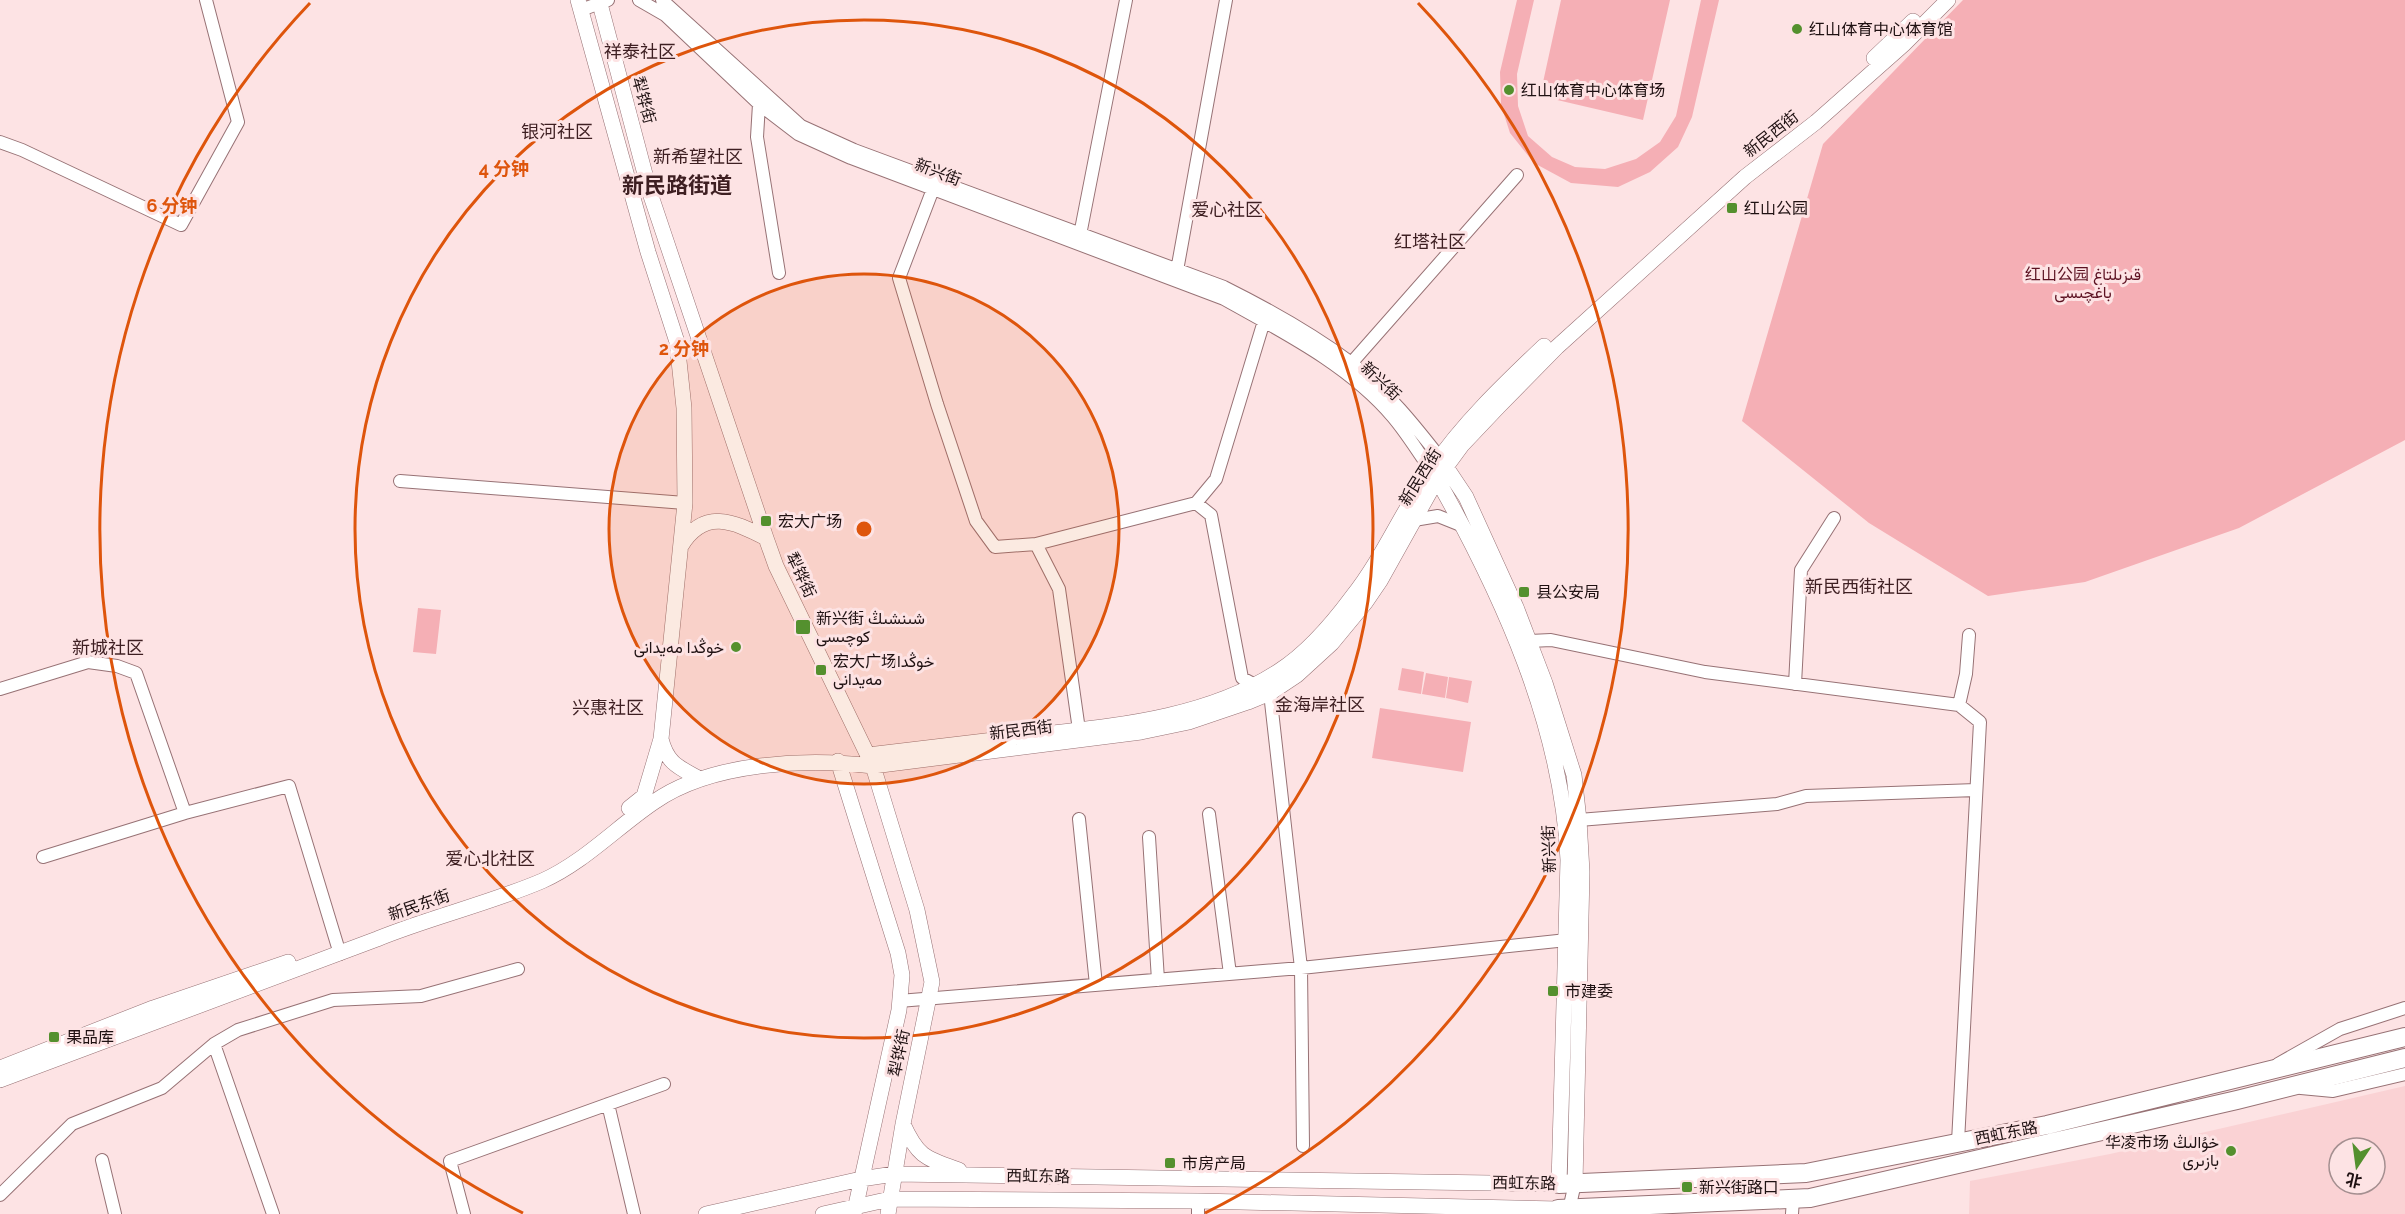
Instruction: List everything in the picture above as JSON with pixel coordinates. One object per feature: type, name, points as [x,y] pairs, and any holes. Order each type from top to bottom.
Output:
[{"type":"highway","name":"西虹东路","points":[[1567,1183],[1806,1173],[2047,1125],[2405,1037]]},
{"type":"highway","name":"西虹东路","points":[[1557,1212],[1793,1206],[1810,1198],[2214,1105],[2405,1058]]},
{"type":"main road","name":"新民西街","points":[[838,761],[871,760],[1080,735],[1141,732],[1189,722],[1270,693],[1296,675],[1338,635],[1380,581],[1414,520],[1454,438],[1488,402],[1561,330],[1738,172],[1815,112],[1934,0]]},
{"type":"main road","name":"新民西街","points":[[1080,735],[1182,712],[1218,701],[1256,685],[1280,671],[1301,654],[1352,598],[1438,468],[1557,347],[1745,177],[1816,122],[1886,60],[1948,0]]},
{"type":"main road","name":"犁铧街","points":[[603,2],[650,193],[766,538],[776,566],[871,760],[918,910],[932,982],[889,1206]]},
{"type":"main road","points":[[579,5],[648,252],[676,342],[684,408],[685,503],[661,739],[665,754],[676,765],[698,778]]},
{"type":"main road","name":"新兴街","points":[[1438,468],[1516,642],[1558,771],[1566,821],[1567,1183]]},
{"type":"main road","name":"新兴街","points":[[1438,468],[1466,497],[1516,607],[1530,641],[1574,775],[1582,872],[1567,1183]]},
{"type":"main road","points":[[680,547],[690,532],[700,524],[716,521],[744,527],[766,538]]},
{"type":"main road","name":"新民东街","points":[[0,1080],[510,884],[541,870],[570,852],[644,796],[661,739]]},
{"type":"main road","name":"犁铧街","points":[[838,761],[898,953],[902,975],[899,1001],[855,1210]]},
{"type":"main road","name":"新民东街","points":[[0,1068],[153,1008],[388,934],[544,880],[575,861],[656,800],[698,778],[805,762],[838,761]]},
{"type":"main road","points":[[903,1124],[916,1149],[933,1161],[974,1175]]},
{"type":"main road","name":"西虹东路","points":[[706,1214],[861,1179],[894,1174],[1567,1183]]},
{"type":"main road","name":"西虹东路","points":[[823,1214],[889,1206],[1557,1212]]},
{"type":"street","points":[[0,142],[22,150],[181,225],[238,122],[206,0]]},
{"type":"street","name":"新兴街","points":[[639,0],[665,15],[759,104],[798,134],[850,158],[1079,239]]},
{"type":"street","name":"新兴街","points":[[662,0],[801,126],[854,150],[1176,275],[1348,367]]},
{"type":"street","points":[[1079,239],[1126,0]]},
{"type":"street","points":[[1176,275],[1226,0]]},
{"type":"street","points":[[579,5],[603,2]]},
{"type":"street","points":[[759,104],[757,137],[778,273]]},
{"type":"street","points":[[1348,367],[1516,175]]},
{"type":"street","points":[[933,189],[899,278],[937,404],[976,521],[995,547],[1036,544],[1196,503],[1216,479],[1264,321]]},
{"type":"street","name":"新兴街","points":[[1176,275],[1224,287],[1269,309],[1348,367],[1401,410],[1438,468]]},
{"type":"street","points":[[400,481],[685,503]]},
{"type":"street","points":[[1196,503],[1211,515],[1242,678],[1270,693],[1301,968],[1303,1146]]},
{"type":"street","points":[[1414,520],[1438,516],[1463,526]]},
{"type":"street","points":[[1795,684],[1801,570],[1834,518]]},
{"type":"street","points":[[1036,544],[1059,589],[1080,735]]},
{"type":"street","points":[[1959,705],[1966,674],[1969,635]]},
{"type":"street","points":[[1530,641],[1551,640],[1705,672],[1959,705],[1980,722],[1958,1142]]},
{"type":"street","points":[[0,689],[88,662],[117,666],[136,673],[185,813]]},
{"type":"street","points":[[43,857],[185,813],[289,786],[339,949]]},
{"type":"street","points":[[1579,820],[1777,804],[1806,796],[1976,790]]},
{"type":"street","points":[[1209,814],[1230,974]]},
{"type":"street","points":[[1079,819],[1096,985]]},
{"type":"street","points":[[1149,837],[1158,980]]},
{"type":"street","points":[[899,1001],[1301,968],[1567,940]]},
{"type":"street","points":[[0,1195],[72,1124],[162,1088],[214,1044],[238,1030],[333,1000],[421,996],[518,969]]},
{"type":"street","points":[[2268,1071],[2340,1029],[2405,1008]]},
{"type":"street","points":[[214,1044],[273,1214]]},
{"type":"street","points":[[2285,1087],[2333,1090],[2405,1074]]},
{"type":"street","points":[[464,1214],[450,1161],[664,1084]]},
{"type":"street","points":[[608,1104],[634,1214]]},
{"type":"street","points":[[102,1160],[115,1214]]},
{"type":"street","points":[[1557,1212],[1567,1183]]},
{"type":"shaded area","name":"华凌市场 خۇالىڭ بازىرى","points":[[2405,1086],[2405,1214],[1969,1214],[1970,1181],[2110,1154]]},
{"type":"green space","name":"红山体育中心体育场","points":[[1517,0],[1534,0],[1517,74],[1518,106],[1528,136],[1552,157],[1575,167],[1605,169],[1636,159],[1660,142],[1676,116],[1701,0],[1719,0],[1692,117],[1678,147],[1650,172],[1618,187],[1571,183],[1534,163],[1510,133],[1501,105],[1500,72]]},
{"type":"green space","points":[[1561,0],[1670,0],[1643,120],[1540,96]]},
{"type":"green space","name":"红山公园 قىزىلتاغ باغچىسى","points":[[1963,0],[2405,0],[2405,440],[2239,528],[2085,582],[1988,596],[1869,523],[1742,421],[1823,144]]},
{"type":"green space","points":[[418,608],[441,610],[436,654],[413,652]]},
{"type":"green space","points":[[1402,668],[1424,672],[1421,694],[1398,690]]},
{"type":"green space","points":[[1426,673],[1448,677],[1445,698],[1422,694]]},
{"type":"green space","points":[[1449,677],[1472,681],[1468,703],[1446,698]]},
{"type":"green space","points":[[1380,708],[1471,722],[1463,772],[1372,758]]},
{"type":"place","name":"红山体育中心体育馆","points":[[1797,29]]},
{"type":"place","name":"红山体育中心体育场","points":[[1509,90]]},
{"type":"place","name":"红山公园","points":[[1732,208]]},
{"type":"place","name":"宏大广场","points":[[766,521]]},
{"type":"place","name":"县公安局","points":[[1524,592]]},
{"type":"place","name":"新兴街 شىنشىڭ كوچىسى","points":[[803,627]]},
{"type":"place","name":"خوڭدا مەيدانى","points":[[736,647]]},
{"type":"place","name":"宏大广场خوڭدا مەيدانى","points":[[821,670]]},
{"type":"place","name":"市建委","points":[[1553,991]]},
{"type":"place","name":"果品库","points":[[54,1037]]},
{"type":"place","name":"华凌市场 خۇالىڭ بازىرى","points":[[2231,1151]]},
{"type":"place","name":"市房产局","points":[[1170,1163]]},
{"type":"place","name":"新兴街路口","points":[[1687,1187]]},
{"type":"district","name":"祥泰社区","points":[[640,51]]},
{"type":"district","name":"银河社区","points":[[557,131]]},
{"type":"district","name":"新希望社区","points":[[698,156]]},
{"type":"district","name":"新民路街道","points":[[677,185]]},
{"type":"district","name":"爱心社区","points":[[1227,209]]},
{"type":"district","name":"红塔社区","points":[[1430,241]]},
{"type":"district","name":"新民西街社区","points":[[1859,586]]},
{"type":"district","name":"新城社区","points":[[108,647]]},
{"type":"district","name":"金海岸社区","points":[[1320,704]]},
{"type":"district","name":"兴惠社区","points":[[608,707]]},
{"type":"district","name":"爱心北社区","points":[[490,858]]}]
